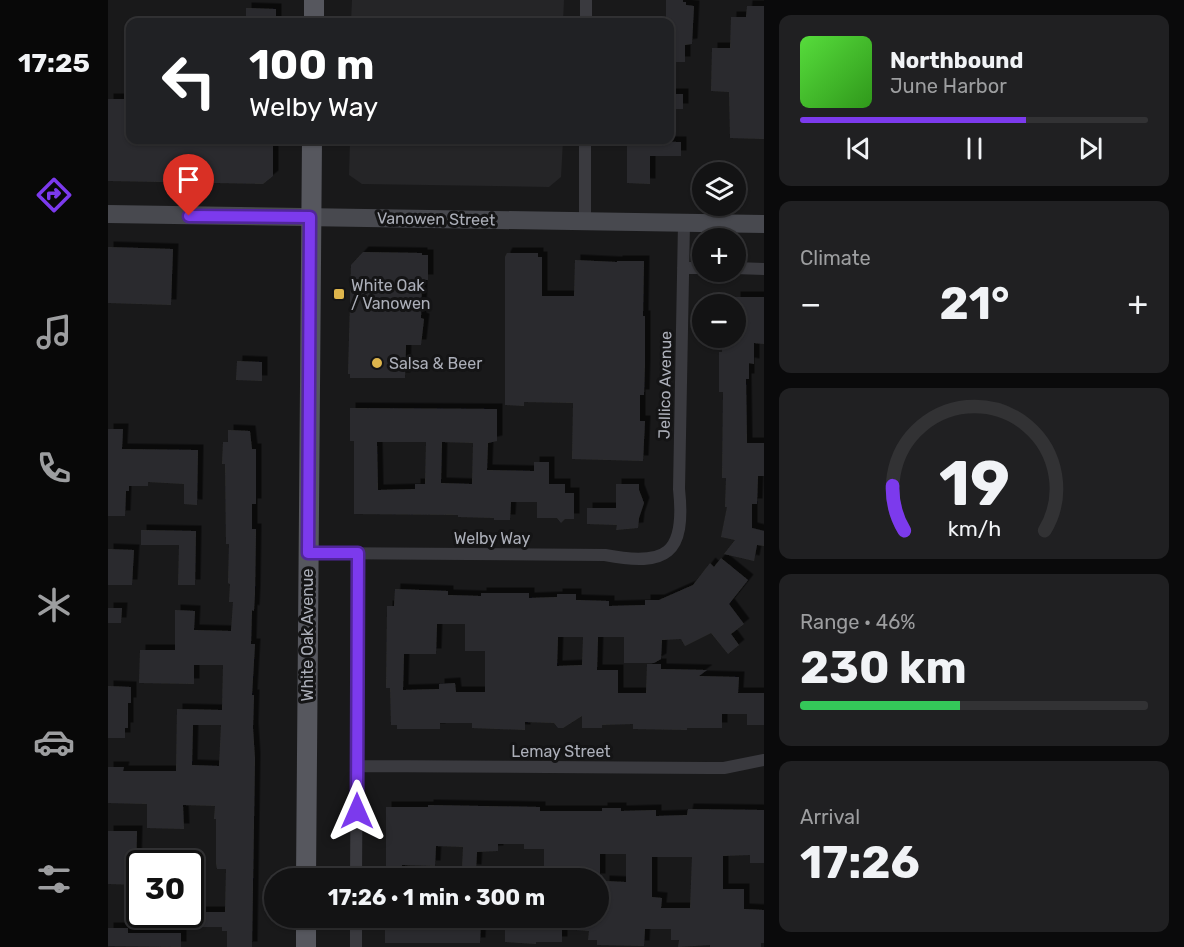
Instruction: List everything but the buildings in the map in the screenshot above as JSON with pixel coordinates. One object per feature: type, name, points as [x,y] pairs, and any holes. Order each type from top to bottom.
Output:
[{"type":"main road","points":[[314,0],[314,18]]},
{"type":"main road","name":"White Oak Avenue","points":[[306,868],[312,144]]},
{"type":"main road","name":"Vanowen Street","points":[[108,214],[764,224]]},
{"type":"main road","points":[[306,928],[306,947]]},
{"type":"street","points":[[586,0],[586,18]]},
{"type":"street","points":[[585,144],[585,221]]},
{"type":"street","name":"Jellico Avenue","points":[[672,547],[680,530],[684,223]]},
{"type":"street","points":[[683,268],[692,268]]},
{"type":"street","points":[[746,268],[764,269]]},
{"type":"street","name":"Welby Way","points":[[308,553],[605,555],[627,560],[648,560],[663,555],[672,547]]},
{"type":"street","points":[[356,868],[358,553]]},
{"type":"street","name":"Lemay Street","points":[[357,766],[724,768],[764,760]]},
{"type":"street","points":[[356,928],[356,947]]},
{"type":"shaded area","points":[[352,0],[564,0],[563,18],[351,18]]},
{"type":"shaded area","points":[[350,144],[563,144],[561,177],[549,187],[362,184],[349,175]]},
{"type":"place","name":"White Oak / Vanowen","points":[[339,294]]},
{"type":"place","name":"Salsa & Beer","points":[[377,363]]},
{"type":"route","points":[[189,216],[310,217],[308,553],[358,553],[357,811]]}]
